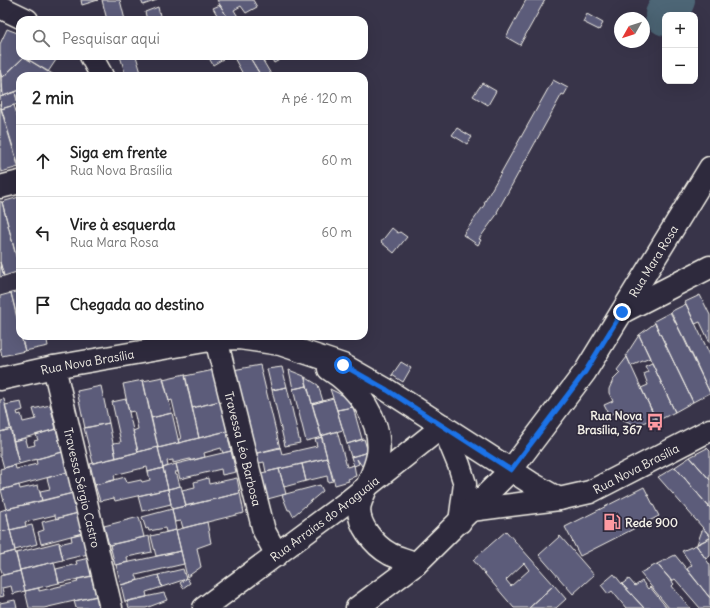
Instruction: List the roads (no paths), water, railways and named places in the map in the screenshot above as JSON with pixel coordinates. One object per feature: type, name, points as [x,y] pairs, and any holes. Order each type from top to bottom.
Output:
[{"type":"main road","points":[[0,7],[19,16]]},
{"type":"main road","points":[[93,60],[100,72]]},
{"type":"main road","name":"Rua Mara Rosa","points":[[511,470],[585,372],[710,168]]},
{"type":"main road","points":[[0,187],[16,183]]},
{"type":"main road","points":[[622,312],[710,267]]},
{"type":"main road","name":"Rua Nova Brasília","points":[[0,379],[54,367],[210,340]]},
{"type":"main road","name":"Travessa Léo Barbosa","points":[[216,340],[264,531],[277,555]]},
{"type":"main road","name":"Rua Nova Brasília","points":[[253,340],[294,347],[355,371],[559,499]]},
{"type":"main road","name":"Rua Nova Brasília","points":[[294,347],[333,371],[351,386],[371,415],[378,437],[378,455],[373,474],[366,487],[360,506],[362,523],[372,539],[390,554],[416,564]]},
{"type":"main road","name":"Travessa Sérgio Castro","points":[[54,367],[112,608]]},
{"type":"main road","points":[[443,426],[465,484],[465,516]]},
{"type":"main road","name":"Rua Arraias do Araguaia","points":[[204,608],[277,555],[443,426]]},
{"type":"main road","name":"Rua Nova Brasília","points":[[465,516],[590,492],[710,430]]},
{"type":"main road","points":[[357,608],[416,564],[511,470]]},
{"type":"waterway","points":[[668,12],[674,0]]},
{"type":"place","name":"Rua Nova Brasília, 367","points":[[655,422]]},
{"type":"place","name":"Rede 900","points":[[612,522]]}]
